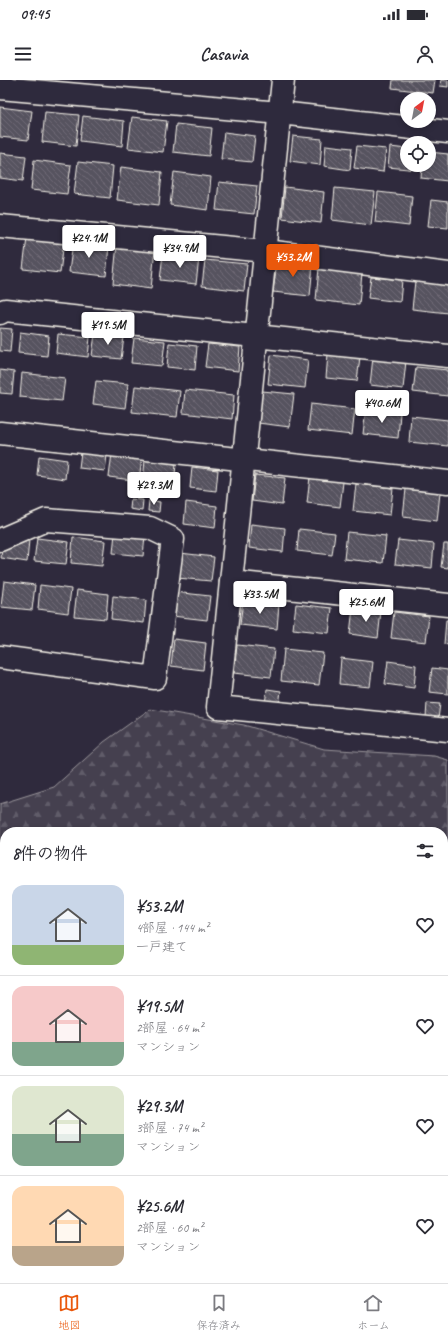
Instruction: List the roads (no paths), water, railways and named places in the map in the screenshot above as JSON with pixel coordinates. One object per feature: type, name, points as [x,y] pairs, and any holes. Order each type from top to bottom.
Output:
[{"type":"street","points":[[283,80],[218,707],[448,730]]},
{"type":"street","points":[[0,88],[280,113],[448,132]]},
{"type":"street","points":[[0,226],[266,251],[448,274]]},
{"type":"street","points":[[0,313],[5,310],[448,356]]},
{"type":"street","points":[[0,433],[448,482]]},
{"type":"street","points":[[0,540],[46,520],[150,528],[173,539],[154,678],[0,657]]},
{"type":"street","points":[[231,582],[448,605]]}]
